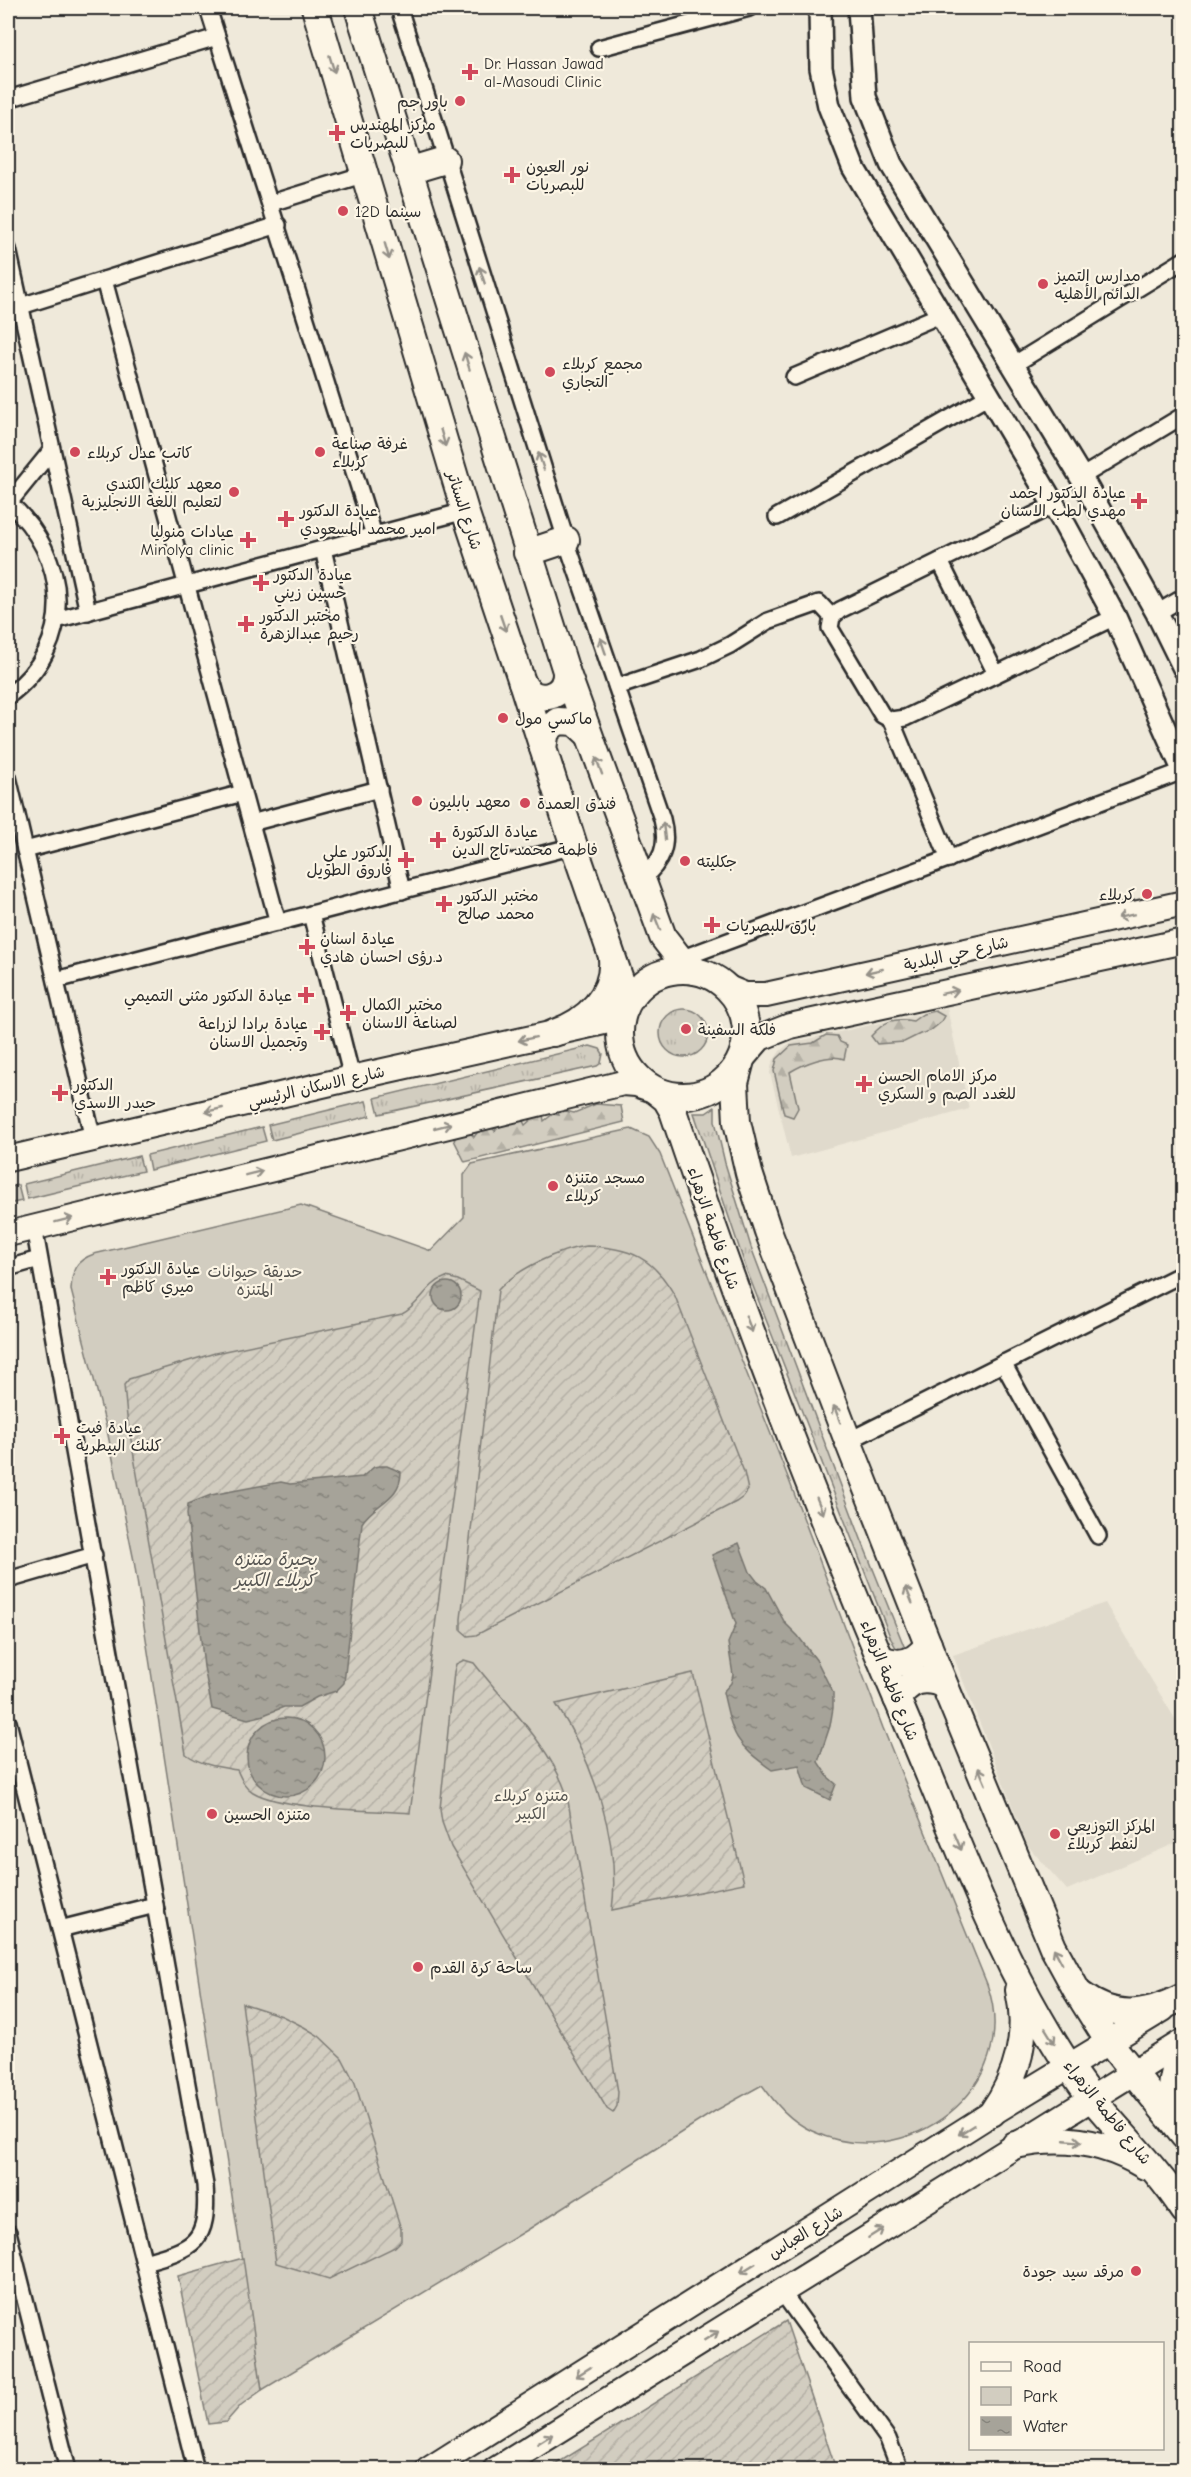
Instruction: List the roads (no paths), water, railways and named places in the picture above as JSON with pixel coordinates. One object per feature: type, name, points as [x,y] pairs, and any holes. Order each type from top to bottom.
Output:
[{"type":"highway","name":"شارع السناتر","points":[[315,8],[465,511],[574,846],[625,994],[623,1010]]},
{"type":"highway","points":[[358,8],[527,553],[587,733],[641,880],[663,937],[688,965],[713,977],[728,988],[738,1000],[744,1015],[746,1046],[735,1083],[736,1114],[749,1173],[768,1231],[848,1442],[944,1684],[1053,1947],[1109,2042],[1131,2073],[1183,2136]]},
{"type":"highway","points":[[408,171],[445,160]]},
{"type":"highway","points":[[527,553],[567,540]]},
{"type":"highway","points":[[522,682],[528,691],[536,696],[552,696],[563,686],[566,671]]},
{"type":"highway","points":[[543,748],[546,731],[558,721],[575,722],[587,733]]},
{"type":"highway","points":[[554,1033],[583,1018],[601,1000],[612,977],[611,949]]},
{"type":"highway","points":[[688,965],[653,977],[631,995],[623,1010],[620,1031],[621,1049],[629,1066],[640,1080],[656,1090],[675,1096],[695,1096],[714,1089],[730,1077],[741,1060]]},
{"type":"highway","name":"شارع فاطمة الزهراء","points":[[656,1090],[673,1111],[713,1230],[769,1378],[897,1700],[1006,1956],[1041,2021],[1069,2066],[1092,2098],[1157,2174],[1184,2210]]},
{"type":"highway","points":[[880,1658],[889,1663],[904,1664],[918,1657],[928,1644]]},
{"type":"highway","points":[[897,1700],[906,1687],[920,1680],[936,1680],[944,1684]]},
{"type":"highway","points":[[992,2113],[1011,2081],[1021,2044],[1021,1999],[1006,1956]]},
{"type":"highway","points":[[1077,1991],[1091,2002],[1125,2013],[1160,2008],[1182,1997]]},
{"type":"highway","points":[[1183,2136],[1173,2112],[1171,2087],[1173,2074],[1184,2049]]},
{"type":"highway","points":[[1015,2145],[1056,2140],[1083,2142],[1122,2154],[1157,2174]]},
{"type":"main road","points":[[820,8],[822,68],[829,106],[853,167],[1054,506],[1115,617],[1183,772]]},
{"type":"main road","points":[[859,8],[865,97],[891,164],[1081,477],[1157,613],[1184,668]]},
{"type":"main road","name":"شارع حي البلدية","points":[[728,988],[745,995],[766,995],[1184,903]]},
{"type":"main road","points":[[1051,932],[1047,948],[1049,956],[1061,968]]},
{"type":"main road","points":[[1016,940],[1028,951],[1030,967],[1027,975]]},
{"type":"main road","points":[[741,1060],[760,1038],[790,1026],[1184,941]]},
{"type":"main road","name":"شارع الاسكان الرئيسي","points":[[8,1159],[352,1078],[613,1020],[623,1010]]},
{"type":"main road","points":[[8,1234],[622,1083],[636,1084],[656,1090]]},
{"type":"main road","name":"شارع العباس","points":[[428,2469],[992,2113],[1182,1997]]},
{"type":"main road","points":[[495,2469],[1184,2041]]},
{"type":"street","points":[[208,8],[374,535]]},
{"type":"street","points":[[399,8],[445,160],[567,540],[658,806],[665,834],[665,846],[660,861],[641,880]]},
{"type":"street","points":[[599,48],[749,8]]},
{"type":"street","points":[[8,99],[218,37]]},
{"type":"street","points":[[271,203],[365,174]]},
{"type":"street","points":[[21,306],[278,225]]},
{"type":"street","points":[[8,249],[88,612]]},
{"type":"street","points":[[1014,365],[1184,260]]},
{"type":"street","points":[[104,280],[278,923]]},
{"type":"street","points":[[794,377],[940,315]]},
{"type":"street","points":[[777,517],[989,396]]},
{"type":"street","points":[[1081,477],[1184,415]]},
{"type":"street","points":[[8,696],[39,664],[56,620],[56,585],[47,551],[36,531],[8,503],[51,451]]},
{"type":"street","points":[[1054,506],[840,610],[832,617],[830,628],[882,715],[891,720],[905,718],[1115,617]]},
{"type":"street","points":[[56,620],[465,511]]},
{"type":"street","points":[[323,549],[402,891]]},
{"type":"street","points":[[939,561],[996,674]]},
{"type":"street","points":[[1157,613],[1184,597]]},
{"type":"street","points":[[617,687],[701,658],[730,645],[768,621],[819,603],[832,617]]},
{"type":"street","points":[[891,720],[949,859]]},
{"type":"street","points":[[688,965],[949,859],[1183,772]]},
{"type":"street","points":[[8,777],[93,1139]]},
{"type":"street","points":[[251,823],[379,789]]},
{"type":"street","points":[[25,850],[243,793]]},
{"type":"street","points":[[56,980],[574,846]]},
{"type":"street","points":[[311,914],[352,1078]]},
{"type":"street","points":[[34,1227],[94,1555],[206,2202],[200,2235],[194,2242],[179,2253],[144,2262]]},
{"type":"street","points":[[8,1268],[39,1259]]},
{"type":"street","points":[[848,1442],[1184,1273]]},
{"type":"street","points":[[1003,1363],[1098,1536]]},
{"type":"street","points":[[8,1580],[94,1555]]},
{"type":"street","points":[[8,1722],[196,2469]]},
{"type":"street","points":[[60,1929],[155,1905]]},
{"type":"street","points":[[8,2232],[68,2469]]},
{"type":"street","points":[[782,2292],[888,2439],[900,2469]]},
{"type":"water","points":[[447,1282],[457,1286],[461,1296],[457,1306],[447,1310],[437,1306],[433,1296],[437,1286]]},
{"type":"water","name":"بحيرة متنزه كربلاء الكبير","points":[[387,1466],[401,1472],[400,1481],[392,1495],[362,1523],[344,1683],[336,1691],[317,1697],[299,1707],[284,1707],[248,1719],[212,1709],[204,1667],[187,1514],[188,1504],[211,1495],[281,1482],[290,1484],[362,1477],[374,1467]]},
{"type":"water","points":[[739,1543],[750,1572],[766,1588],[785,1623],[817,1661],[833,1693],[830,1726],[818,1762],[836,1784],[830,1800],[806,1788],[799,1765],[772,1770],[742,1745],[733,1729],[723,1692],[731,1683],[733,1675],[728,1643],[736,1624],[712,1555]]},
{"type":"water","points":[[286,1718],[301,1721],[313,1730],[322,1742],[325,1757],[322,1772],[313,1784],[301,1793],[286,1796],[271,1793],[259,1784],[250,1772],[247,1757],[250,1742],[259,1730],[271,1721]]},
{"type":"place","name":"Dr. Hassan Jawad al-Masoudi Clinic","points":[[470,72]]},
{"type":"place","name":"باور جم","points":[[460,101]]},
{"type":"place","name":"مركز المهندس للبصريات","points":[[337,133]]},
{"type":"place","name":"نور العيون للبصريات","points":[[512,175]]},
{"type":"place","name":"12D سينما","points":[[343,211]]},
{"type":"place","name":"مدارس التميز الدائم الأهليه","points":[[1043,284]]},
{"type":"place","name":"مجمع كربلاء التجاري","points":[[550,372]]},
{"type":"place","name":"كاتب عدل كربلاء","points":[[75,452]]},
{"type":"place","name":"غرفة صناعة كربلاء","points":[[320,452]]},
{"type":"place","name":"معهد كليك الكندي لتعليم اللغة الانجليزية","points":[[234,492]]},
{"type":"place","name":"عيادة الدكتور احمد مهدي لطب الاسنان","points":[[1139,501]]},
{"type":"place","name":"عيادة الدكتور امير محمد المسعودي","points":[[286,519]]},
{"type":"place","name":"عيادات منوليا Minolya clinic","points":[[248,540]]},
{"type":"place","name":"عيادة الدكتور حسين زيني","points":[[261,583]]},
{"type":"place","name":"مختبر الدكتور رحيم عبدالزهرة","points":[[246,624]]},
{"type":"place","name":"ماكسي مول","points":[[503,718]]},
{"type":"place","name":"معهد بابليون","points":[[417,801]]},
{"type":"place","name":"فندق العمدة","points":[[525,803]]},
{"type":"place","name":"عيادة الدكتورة فاطمة محمد تاج الدين","points":[[438,840]]},
{"type":"place","name":"الدكتور علي فاروق الطويل","points":[[406,860]]},
{"type":"place","name":"جكليته","points":[[685,861]]},
{"type":"place","name":"كربلاء","points":[[1147,894]]},
{"type":"place","name":"مختبر الدكتور محمد صالح","points":[[444,904]]},
{"type":"place","name":"بارق للبصريات","points":[[712,925]]},
{"type":"place","name":"عيادة اسنان د.رؤى احسان هادي","points":[[307,947]]},
{"type":"place","name":"عيادة الدكتور مثنى التميمي","points":[[306,995]]},
{"type":"place","name":"مختبر الكمال لصناعة الاسنان","points":[[348,1013]]},
{"type":"place","name":"فلكة السفينة","points":[[686,1029]]},
{"type":"place","name":"عيادة برادا لزراعة وتجميل الاسنان","points":[[322,1032]]},
{"type":"place","name":"مركز الامام الحسن للغدد الصم و السكري","points":[[864,1084]]},
{"type":"place","name":"الدكتور حيدر الاسدي","points":[[60,1093]]},
{"type":"place","name":"مسجد متنزه كربلاء","points":[[553,1186]]},
{"type":"place","name":"عيادة الدكتور ميري كاظم","points":[[108,1277]]},
{"type":"place","name":"عيادة فيت كلنك البيطرية","points":[[62,1436]]},
{"type":"place","name":"متنزه الحسين","points":[[212,1814]]},
{"type":"place","name":"المركز التوزيعي لنفط كربلاء","points":[[1055,1834]]},
{"type":"place","name":"ساحة كرة القدم","points":[[418,1967]]},
{"type":"place","name":"مرقد سيد جودة","points":[[1136,2271]]},
{"type":"park label","name":"حديقة حيوانات المتنزه","points":[[255,1280]]},
{"type":"park label","name":"متنزه كربلاء الكبير","points":[[531,1804]]}]
